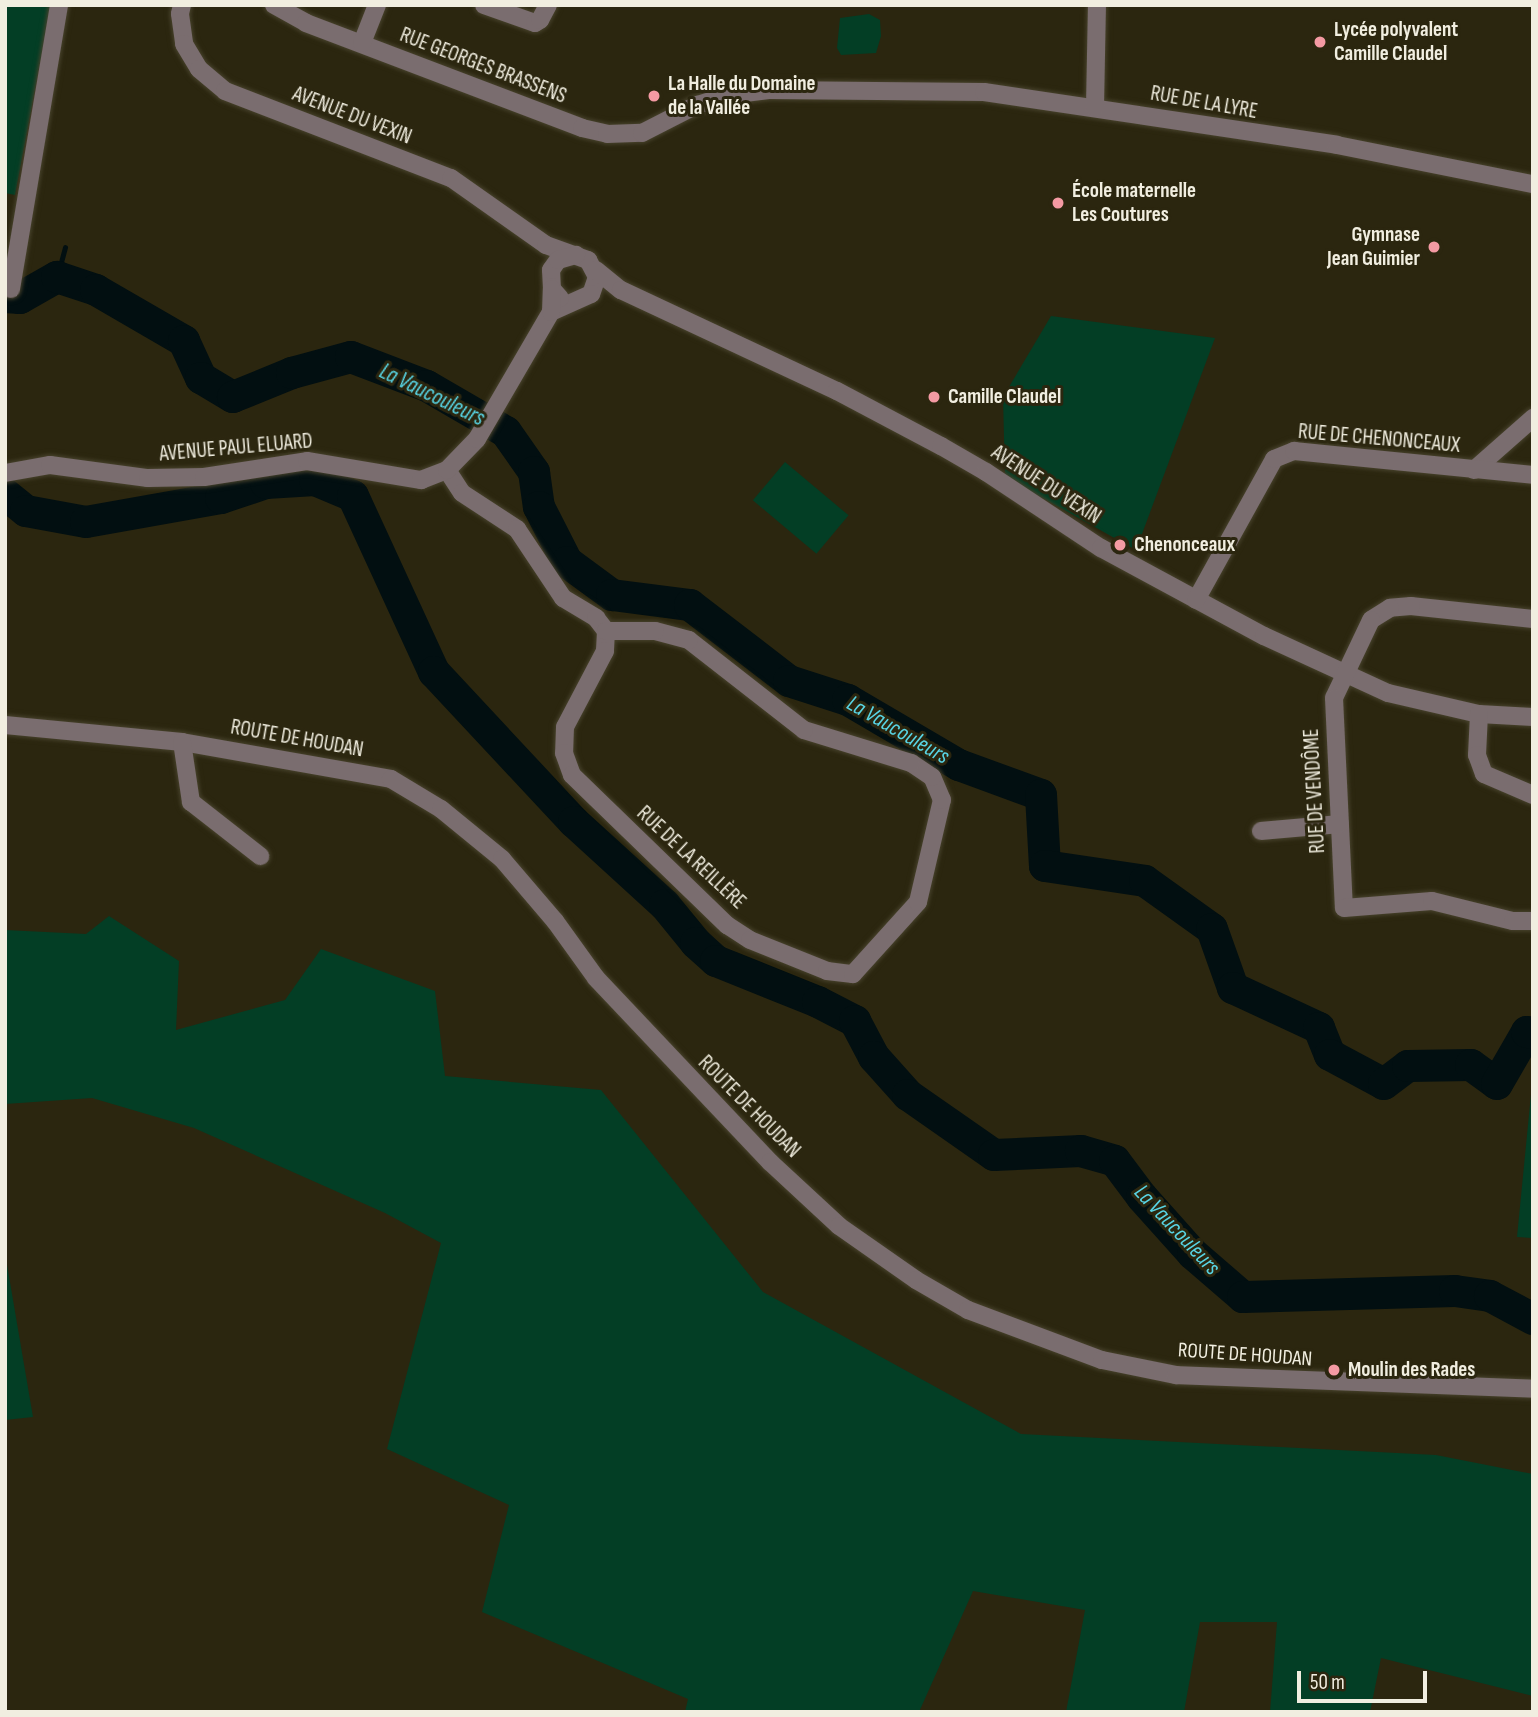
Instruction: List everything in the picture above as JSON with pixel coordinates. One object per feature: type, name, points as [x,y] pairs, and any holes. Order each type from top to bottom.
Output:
[{"type":"street","points":[[10,289],[60,5]]},
{"type":"street","name":"AVENUE DU VEXIN","points":[[182,5],[180,14],[184,44],[199,69],[225,91],[451,178],[546,245],[577,255]]},
{"type":"street","name":"RUE GEORGES BRASSENS","points":[[274,5],[306,23],[582,128],[607,134],[642,133]]},
{"type":"street","points":[[362,43],[377,5]]},
{"type":"street","points":[[484,5],[535,23],[548,5]]},
{"type":"street","points":[[1095,107],[1097,5]]},
{"type":"street","name":"RUE DE LA LYRE","points":[[642,133],[697,105],[729,95],[780,89],[816,92],[984,92],[1095,107],[1252,135],[1337,145],[1533,184]]},
{"type":"street","points":[[546,245],[552,267],[551,312],[477,439],[447,470],[462,493],[517,529],[563,598],[596,618],[606,631]]},
{"type":"street","points":[[552,267],[564,256],[577,255],[588,260],[596,270],[597,283],[591,294]]},
{"type":"street","name":"AVENUE DU VEXIN","points":[[596,270],[621,290],[827,386],[941,446],[986,472],[1101,548],[1264,636],[1388,693],[1479,713],[1533,718]]},
{"type":"street","points":[[552,289],[561,299],[573,302]]},
{"type":"street","points":[[551,312],[591,294],[621,290]]},
{"type":"street","name":"RUE DE CHENONCEAUX","points":[[1474,470],[1533,418]]},
{"type":"street","name":"RUE DE CHENONCEAUX","points":[[1196,600],[1274,459],[1294,451],[1533,475]]},
{"type":"street","name":"AVENUE PAUL ELUARD","points":[[5,473],[50,465],[148,478],[204,477],[307,461],[421,480],[447,470]]},
{"type":"street","name":"RUE DE VENDÔME","points":[[1533,619],[1411,606],[1390,608],[1371,620],[1334,698],[1344,908],[1432,901],[1513,921],[1533,921]]},
{"type":"street","name":"RUE DE LA REILLÈRE","points":[[606,631],[655,631],[689,640],[804,730],[911,763],[932,777],[942,800],[918,902],[853,974],[827,971],[750,940],[727,925],[572,775],[564,752],[565,727],[605,651],[606,631]]},
{"type":"street","points":[[1479,713],[1477,755],[1484,774],[1533,795]]},
{"type":"street","name":"ROUTE DE HOUDAN","points":[[5,725],[182,742],[391,779],[441,809],[502,859],[555,921],[596,978],[770,1162],[839,1226],[916,1280],[968,1310],[1102,1360],[1176,1375],[1533,1389]]},
{"type":"street","points":[[182,742],[191,802],[260,856]]},
{"type":"street","points":[[1261,831],[1340,824]]},
{"type":"green space","points":[[5,5],[51,5],[15,195],[5,193]]},
{"type":"green space","points":[[869,14],[880,20],[881,36],[876,53],[841,55],[837,48],[840,18]]},
{"type":"green space","points":[[1051,316],[1215,338],[1136,550],[1005,477],[1003,397]]},
{"type":"green space","points":[[785,462],[849,515],[816,554],[753,500]]},
{"type":"green space","points":[[109,916],[179,961],[176,1030],[285,1000],[321,949],[435,991],[445,1076],[601,1090],[763,1292],[1021,1434],[1436,1455],[1533,1474],[1533,1696],[1381,1658],[1370,1712],[1270,1712],[1277,1622],[1200,1622],[1184,1712],[1066,1712],[1085,1610],[973,1591],[919,1712],[685,1712],[688,1699],[482,1612],[509,1505],[387,1449],[441,1243],[385,1213],[194,1128],[92,1098],[5,1104],[5,930],[86,934]]},
{"type":"green space","points":[[1533,1074],[1533,1238],[1517,1237]]},
{"type":"green space","points":[[5,1253],[33,1417],[5,1420]]},
{"type":"waterway","points":[[57,277],[65,247]]},
{"type":"waterway","name":"La Vaucouleurs","points":[[5,297],[20,298],[57,277],[96,290],[184,341],[201,378],[233,397],[292,373],[351,357],[427,386],[506,432],[534,472],[539,507],[567,562],[612,595],[690,605],[789,681],[848,700],[959,765],[1041,795],[1045,866],[1145,881],[1212,929],[1233,988],[1319,1028],[1330,1055],[1384,1084],[1408,1066],[1471,1065],[1497,1084],[1527,1032],[1533,1033]]},
{"type":"waterway","name":"La Vaucouleurs","points":[[5,494],[26,511],[86,522],[221,498],[266,483],[315,480],[353,496],[434,672],[574,822],[665,905],[696,943],[716,961],[818,1002],[855,1021],[874,1057],[908,1095],[994,1155],[1081,1151],[1115,1161],[1142,1197],[1193,1254],[1243,1297],[1455,1291],[1490,1296],[1533,1319]]},
{"type":"place","name":"Lycée polyvalent Camille Claudel","points":[[1320,42]]},
{"type":"place","name":"La Halle du Domaine de la Vallée","points":[[654,96]]},
{"type":"place","name":"École maternelle Les Coutures","points":[[1058,203]]},
{"type":"place","name":"Gymnase Jean Guimier","points":[[1434,247]]},
{"type":"place","name":"Camille Claudel","points":[[934,397]]},
{"type":"place","name":"Chenonceaux","points":[[1120,545]]},
{"type":"place","name":"Moulin des Rades","points":[[1334,1370]]}]
